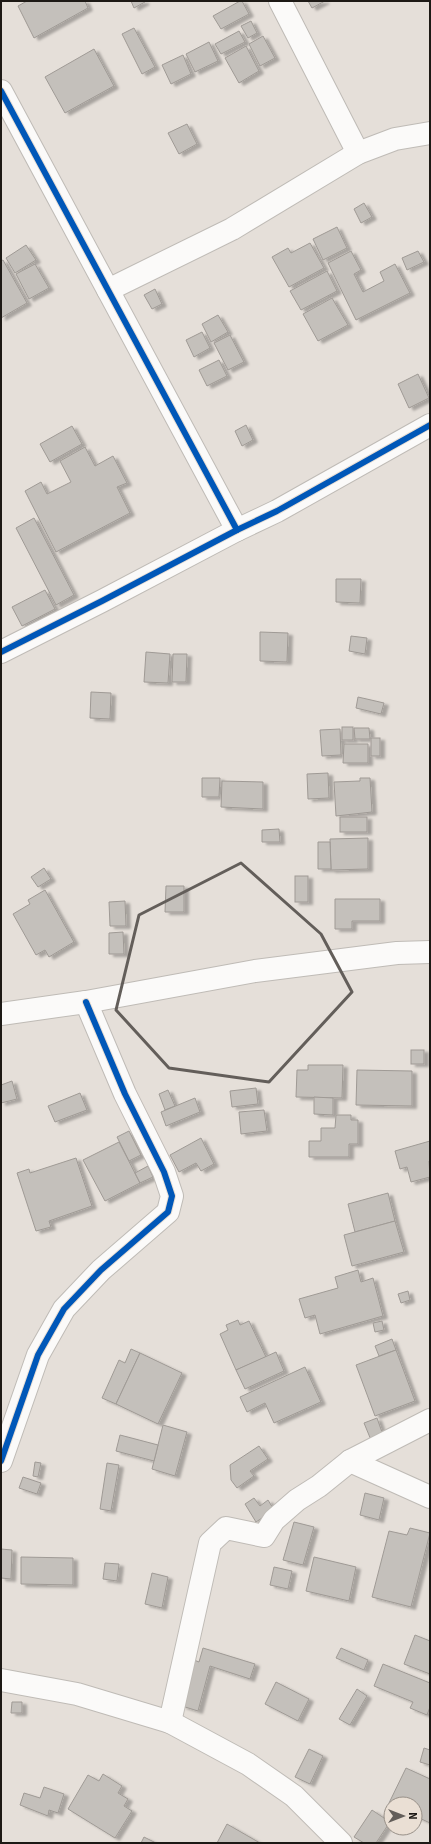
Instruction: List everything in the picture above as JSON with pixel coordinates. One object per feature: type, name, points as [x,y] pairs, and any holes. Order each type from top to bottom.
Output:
[{"type":"street","points":[[280,1],[358,153]]},
{"type":"street","points":[[1,91],[237,530]]},
{"type":"street","points":[[108,290],[232,229],[358,153],[395,139],[430,133]]},
{"type":"street","points":[[1,652],[102,602],[237,530],[277,511],[430,425]]},
{"type":"street","points":[[1,1014],[86,1002],[255,971],[397,953],[430,952]]},
{"type":"street","points":[[1,1461],[38,1355],[64,1309],[101,1270],[168,1212],[172,1196],[164,1172],[125,1094],[86,1002]]},
{"type":"street","points":[[170,1722],[210,1542],[226,1528],[264,1536],[274,1520],[297,1500],[319,1486],[350,1461],[430,1420]]},
{"type":"street","points":[[350,1461],[430,1497]]},
{"type":"street","points":[[1,1680],[77,1694],[170,1722],[248,1764],[294,1796],[341,1843]]},
{"type":"highlighted area","points":[[241,863],[321,934],[352,992],[269,1082],[169,1068],[116,1010],[139,915]]},
{"type":"building","points":[[27,1],[85,1],[88,8],[34,38],[18,6]]},
{"type":"building","points":[[131,1],[144,1],[145,2],[134,8]]},
{"type":"building","points":[[242,1],[249,14],[221,29],[213,16]]},
{"type":"building","points":[[308,1],[325,1],[312,8]]},
{"type":"building","points":[[251,21],[257,33],[248,38],[241,26]]},
{"type":"building","points":[[134,28],[155,67],[142,74],[122,34]]},
{"type":"building","points":[[239,31],[245,42],[221,54],[215,44]]},
{"type":"building","points":[[263,36],[275,58],[260,66],[249,44]]},
{"type":"building","points":[[209,42],[218,61],[195,72],[186,54]]},
{"type":"building","points":[[246,46],[259,71],[239,83],[225,58]]},
{"type":"building","points":[[94,49],[114,86],[65,113],[45,77]]},
{"type":"building","points":[[183,55],[191,74],[171,84],[162,65]]},
{"type":"building","points":[[187,124],[197,144],[179,154],[168,133]]},
{"type":"building","points":[[364,203],[372,217],[361,223],[354,209]]},
{"type":"building","points":[[337,227],[347,248],[323,260],[313,239]]},
{"type":"building","points":[[310,243],[324,268],[289,287],[272,257],[288,248],[291,253]]},
{"type":"building","points":[[26,245],[36,260],[15,273],[6,258]]},
{"type":"building","points":[[351,251],[361,270],[354,274],[363,292],[384,281],[380,272],[395,264],[410,293],[356,320],[328,263]]},
{"type":"building","points":[[418,251],[424,262],[407,270],[402,258]]},
{"type":"building","points":[[3,260],[27,303],[1,318],[1,261]]},
{"type":"building","points":[[35,264],[49,288],[29,299],[16,274]]},
{"type":"building","points":[[327,271],[337,291],[301,310],[290,291]]},
{"type":"building","points":[[155,289],[162,304],[152,309],[144,295]]},
{"type":"building","points":[[332,298],[348,325],[318,341],[303,314]]},
{"type":"building","points":[[218,315],[228,332],[211,342],[202,324]]},
{"type":"building","points":[[202,332],[210,348],[194,357],[186,340]]},
{"type":"building","points":[[230,335],[244,362],[228,370],[214,343]]},
{"type":"building","points":[[219,360],[227,376],[207,386],[199,370]]},
{"type":"building","points":[[418,374],[429,398],[409,408],[398,384]]},
{"type":"building","points":[[246,425],[253,440],[242,446],[235,431]]},
{"type":"building","points":[[72,426],[82,444],[50,462],[40,444]]},
{"type":"building","points":[[85,447],[95,466],[113,456],[127,483],[117,487],[130,513],[56,552],[25,491],[41,482],[47,494],[71,482],[60,461]]},
{"type":"building","points":[[34,518],[74,595],[56,605],[16,528]]},
{"type":"building","points":[[336,579],[361,579],[360,603],[336,602]]},
{"type":"building","points":[[45,590],[55,609],[22,626],[12,607]]},
{"type":"building","points":[[260,632],[288,633],[287,662],[260,661]]},
{"type":"building","points":[[351,636],[367,638],[365,654],[349,651]]},
{"type":"building","points":[[146,652],[170,654],[168,683],[144,682]]},
{"type":"building","points":[[173,654],[187,654],[186,682],[172,682]]},
{"type":"building","points":[[91,692],[111,693],[110,719],[90,718]]},
{"type":"building","points":[[358,697],[384,703],[381,714],[356,708]]},
{"type":"building","points":[[342,727],[353,727],[353,740],[342,740]]},
{"type":"building","points":[[354,728],[369,728],[370,739],[355,739]]},
{"type":"building","points":[[340,729],[341,755],[322,756],[320,730]]},
{"type":"building","points":[[371,738],[380,738],[380,756],[371,756]]},
{"type":"building","points":[[344,744],[368,744],[368,763],[343,763]]},
{"type":"building","points":[[328,773],[329,798],[308,799],[307,774]]},
{"type":"building","points":[[202,778],[220,778],[219,797],[202,797]]},
{"type":"building","points":[[360,778],[370,778],[372,812],[336,816],[334,782],[360,781]]},
{"type":"building","points":[[222,781],[263,782],[263,809],[221,807]]},
{"type":"building","points":[[340,817],[367,817],[367,832],[340,832]]},
{"type":"building","points":[[279,829],[280,842],[262,842],[262,830]]},
{"type":"building","points":[[368,838],[368,869],[331,870],[330,839]]},
{"type":"building","points":[[318,842],[330,842],[331,869],[318,869]]},
{"type":"building","points":[[44,868],[51,879],[38,887],[31,877]]},
{"type":"building","points":[[295,876],[308,876],[308,902],[295,902]]},
{"type":"building","points":[[166,886],[184,886],[184,912],[165,912]]},
{"type":"building","points":[[45,890],[74,942],[49,957],[45,950],[36,955],[13,914],[30,904],[28,900]]},
{"type":"building","points":[[335,899],[380,899],[380,921],[352,921],[352,929],[335,929]]},
{"type":"building","points":[[125,901],[126,926],[110,926],[109,902]]},
{"type":"building","points":[[123,932],[124,954],[109,954],[109,933]]},
{"type":"building","points":[[411,1050],[424,1050],[424,1064],[411,1064]]},
{"type":"building","points":[[308,1065],[343,1065],[342,1098],[296,1097],[297,1070],[308,1070]]},
{"type":"building","points":[[357,1070],[412,1071],[412,1106],[356,1105]]},
{"type":"building","points":[[12,1081],[17,1099],[1,1103],[1,1085]]},
{"type":"building","points":[[256,1088],[258,1104],[232,1107],[230,1091]]},
{"type":"building","points":[[168,1090],[175,1106],[165,1110],[159,1094]]},
{"type":"building","points":[[80,1093],[87,1110],[55,1122],[48,1106]]},
{"type":"building","points":[[314,1097],[333,1098],[333,1115],[314,1114]]},
{"type":"building","points":[[195,1098],[200,1112],[166,1126],[161,1112]]},
{"type":"building","points":[[264,1110],[267,1131],[241,1134],[239,1112]]},
{"type":"building","points":[[336,1115],[351,1115],[351,1120],[358,1120],[358,1144],[349,1144],[349,1157],[309,1157],[309,1141],[321,1141],[321,1128],[335,1128]]},
{"type":"building","points":[[129,1131],[141,1155],[129,1161],[117,1137]]},
{"type":"building","points":[[201,1138],[214,1164],[201,1171],[196,1163],[179,1172],[170,1155]]},
{"type":"building","points":[[430,1141],[430,1177],[411,1182],[407,1167],[400,1169],[395,1151]]},
{"type":"building","points":[[119,1142],[140,1183],[105,1201],[83,1160]]},
{"type":"building","points":[[76,1158],[92,1206],[49,1221],[51,1227],[36,1231],[17,1173],[29,1169],[30,1173]]},
{"type":"building","points":[[148,1166],[153,1177],[140,1183],[135,1173]]},
{"type":"building","points":[[388,1193],[395,1221],[355,1232],[348,1204]]},
{"type":"building","points":[[395,1221],[404,1252],[352,1266],[344,1235]]},
{"type":"building","points":[[358,1270],[361,1282],[373,1278],[383,1316],[320,1334],[315,1315],[305,1318],[299,1299],[338,1288],[335,1277]]},
{"type":"building","points":[[408,1291],[410,1300],[401,1303],[398,1294]]},
{"type":"building","points":[[238,1320],[240,1325],[249,1321],[266,1357],[236,1370],[220,1334],[228,1330],[226,1325]]},
{"type":"building","points":[[382,1321],[384,1330],[375,1332],[373,1323]]},
{"type":"building","points":[[392,1339],[396,1350],[379,1356],[375,1346]]},
{"type":"building","points":[[131,1349],[140,1353],[116,1404],[102,1398],[119,1360],[125,1363]]},
{"type":"building","points":[[396,1350],[415,1401],[375,1416],[356,1365]]},
{"type":"building","points":[[276,1352],[284,1371],[245,1389],[236,1370]]},
{"type":"building","points":[[140,1353],[182,1373],[158,1424],[116,1404]]},
{"type":"building","points":[[305,1367],[321,1402],[274,1423],[265,1403],[247,1412],[240,1397]]},
{"type":"building","points":[[377,1418],[383,1435],[371,1440],[364,1423]]},
{"type":"building","points":[[163,1425],[187,1432],[175,1476],[152,1469]]},
{"type":"building","points":[[120,1435],[158,1445],[154,1461],[116,1451]]},
{"type":"building","points":[[259,1446],[268,1459],[250,1471],[254,1476],[237,1488],[231,1480],[230,1465]]},
{"type":"building","points":[[35,1462],[41,1463],[38,1477],[33,1476]]},
{"type":"building","points":[[107,1463],[119,1465],[111,1511],[100,1509]]},
{"type":"building","points":[[23,1477],[41,1483],[37,1494],[19,1488]]},
{"type":"building","points":[[365,1493],[384,1498],[379,1520],[360,1515]]},
{"type":"building","points":[[254,1498],[260,1506],[268,1500],[274,1510],[256,1522],[245,1504]]},
{"type":"building","points":[[294,1522],[314,1527],[303,1565],[283,1560]]},
{"type":"building","points":[[410,1528],[430,1533],[411,1607],[372,1597],[389,1531],[407,1535]]},
{"type":"building","points":[[1,1549],[12,1550],[11,1579],[1,1578]]},
{"type":"building","points":[[21,1557],[73,1558],[73,1585],[21,1584]]},
{"type":"building","points":[[314,1557],[356,1567],[349,1601],[306,1591]]},
{"type":"building","points":[[105,1563],[119,1564],[117,1581],[103,1579]]},
{"type":"building","points":[[274,1567],[292,1571],[288,1589],[270,1585]]},
{"type":"building","points":[[152,1573],[168,1577],[162,1608],[145,1604]]},
{"type":"building","points":[[415,1635],[430,1641],[430,1674],[404,1664]]},
{"type":"building","points":[[203,1648],[255,1664],[250,1679],[210,1666],[198,1711],[182,1706],[194,1660],[199,1662]]},
{"type":"building","points":[[341,1648],[368,1660],[364,1670],[336,1658]]},
{"type":"building","points":[[383,1664],[430,1683],[430,1707],[427,1715],[410,1708],[413,1702],[374,1686]]},
{"type":"building","points":[[276,1682],[309,1699],[298,1721],[265,1704]]},
{"type":"building","points":[[357,1689],[367,1696],[350,1725],[339,1719]]},
{"type":"building","points":[[12,1702],[22,1702],[22,1713],[11,1713]]},
{"type":"building","points":[[424,1748],[430,1750],[430,1765],[420,1762]]},
{"type":"building","points":[[309,1749],[323,1756],[310,1784],[295,1777]]},
{"type":"building","points":[[406,1768],[430,1779],[430,1823],[423,1820],[423,1796],[392,1796]]},
{"type":"building","points":[[103,1774],[122,1786],[118,1793],[128,1799],[124,1806],[132,1811],[115,1838],[68,1809],[88,1775],[99,1781]]},
{"type":"building","points":[[44,1787],[64,1794],[58,1813],[49,1810],[48,1816],[20,1805],[24,1793],[40,1798]]},
{"type":"building","points":[[372,1810],[383,1817],[383,1832],[376,1843],[364,1843],[354,1837]]},
{"type":"building","points":[[227,1824],[260,1843],[217,1843]]},
{"type":"building","points":[[144,1837],[156,1843],[141,1843]]},
{"type":"cycle path","points":[[1,91],[237,530]]},
{"type":"cycle path","points":[[1,652],[237,530],[277,511],[430,425]]},
{"type":"cycle path","points":[[1,1461],[38,1355],[64,1309],[101,1270],[168,1212],[172,1196],[164,1172],[125,1094],[86,1002]]}]
